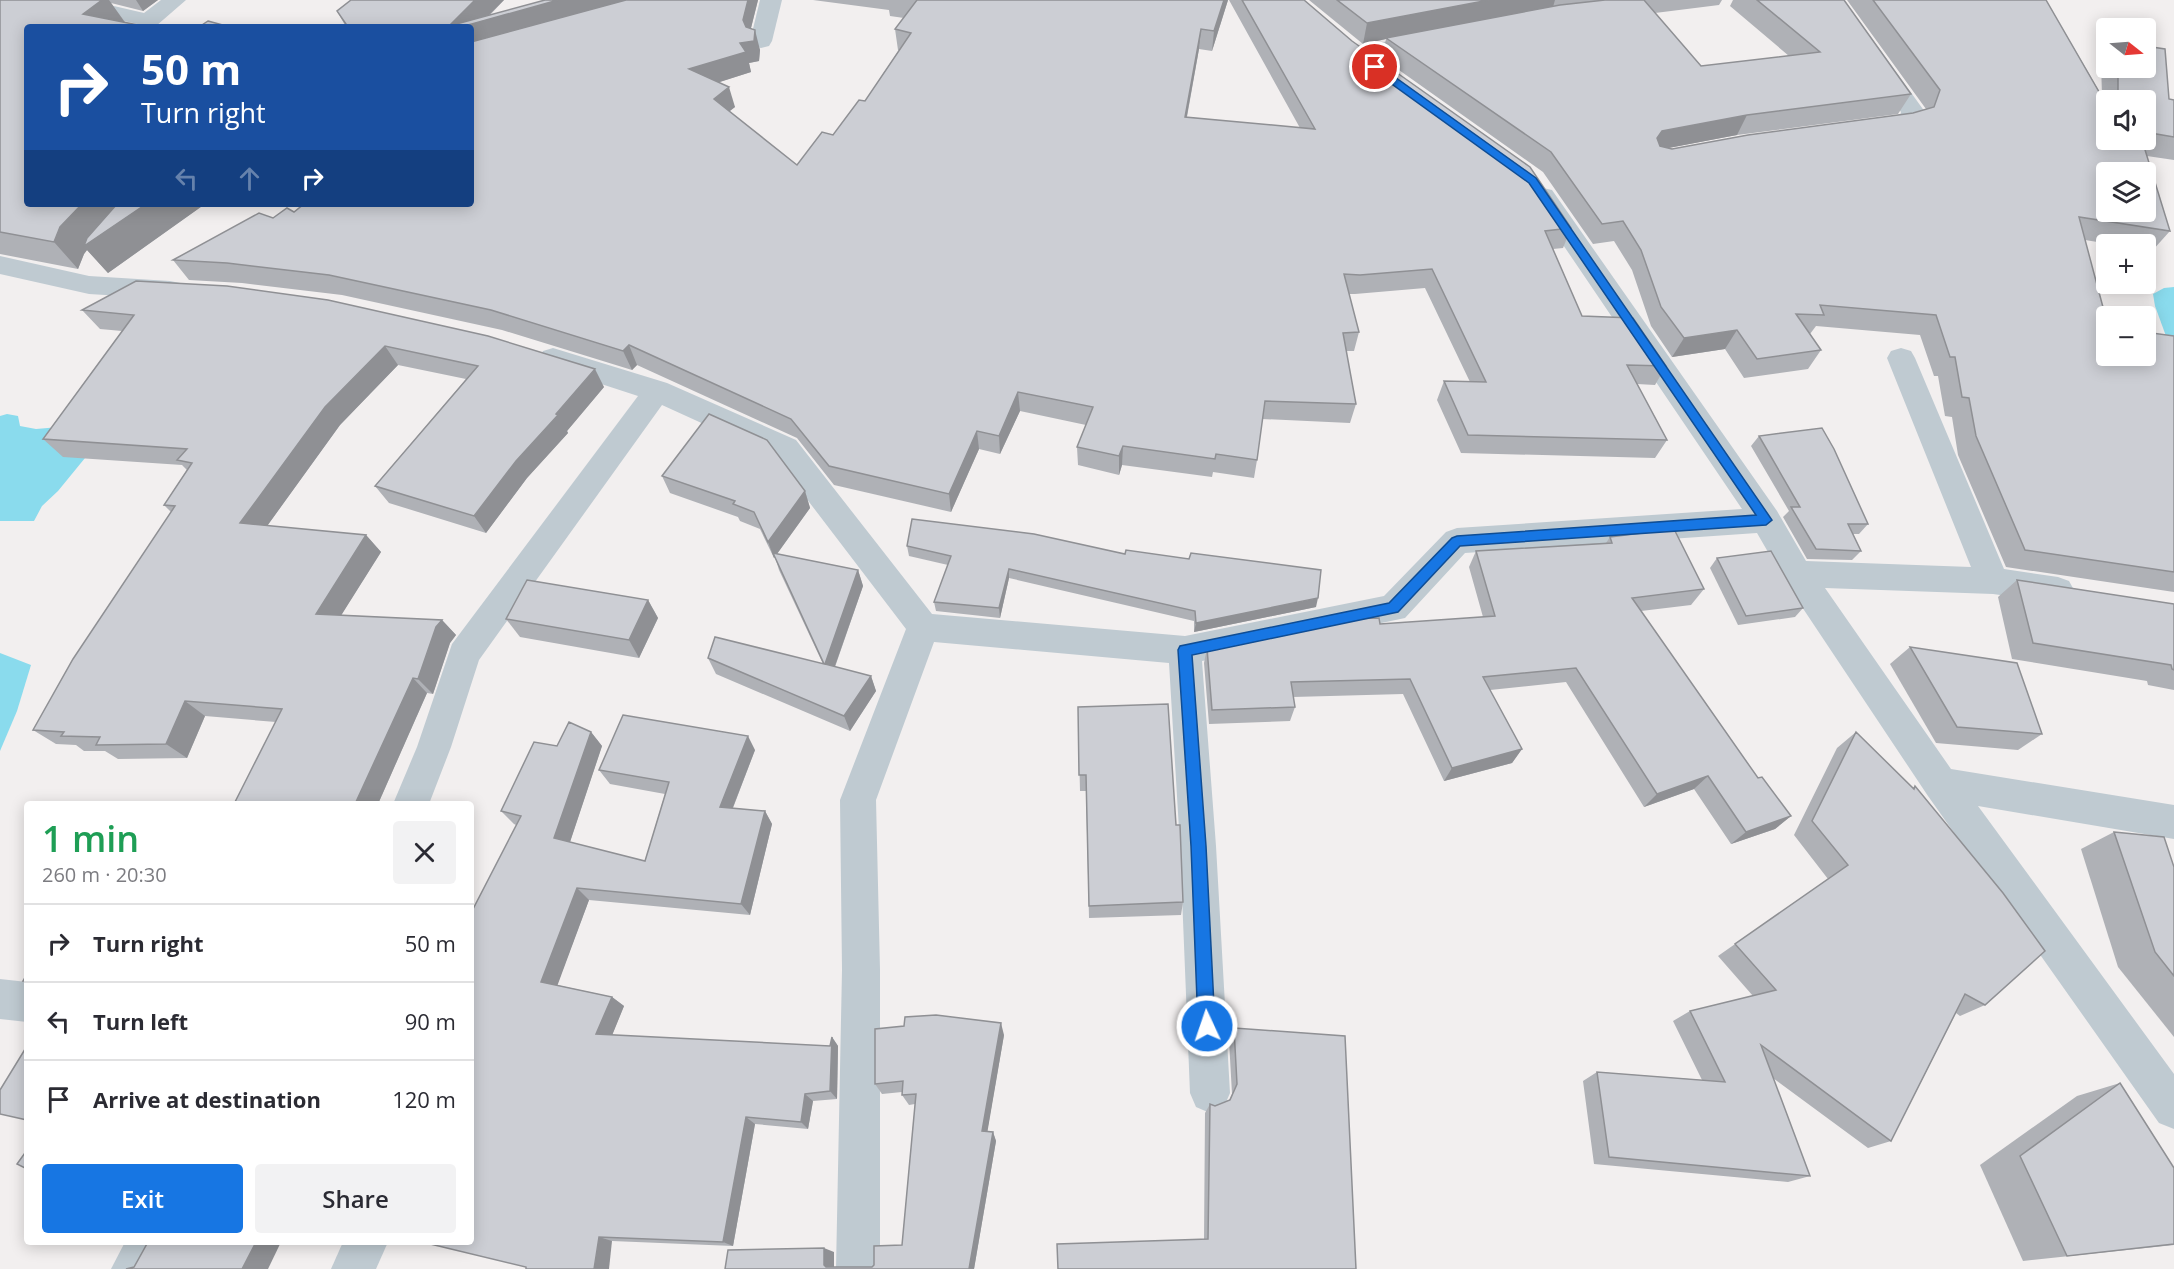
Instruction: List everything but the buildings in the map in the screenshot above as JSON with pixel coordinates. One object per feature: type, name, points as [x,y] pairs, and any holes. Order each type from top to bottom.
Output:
[{"type":"street","points":[[60,0],[60,2],[148,21],[175,0]]},
{"type":"street","points":[[761,41],[771,0]]},
{"type":"street","points":[[1833,0],[1913,112],[1911,120],[1899,124],[1853,130]]},
{"type":"street","points":[[1385,74],[1346,45],[1449,36]]},
{"type":"street","points":[[1523,174],[1533,180],[1766,520],[1797,574],[1941,784],[2174,1108]]},
{"type":"street","points":[[0,264],[92,273],[195,291]]},
{"type":"street","points":[[523,349],[657,391],[784,448],[923,627],[1185,650],[1393,608],[1457,541],[1766,520]]},
{"type":"street","points":[[1901,358],[1993,581]]},
{"type":"street","points":[[412,801],[434,747],[464,654],[657,391]]},
{"type":"street","points":[[1797,574],[1993,581],[2084,594]]},
{"type":"street","points":[[858,1269],[861,970],[858,800],[923,627]]},
{"type":"street","points":[[1185,650],[1198,846],[1210,1093]]},
{"type":"street","points":[[1941,784],[2174,822]]},
{"type":"street","points":[[0,999],[24,1002]]},
{"type":"street","points":[[133,1269],[149,1245]]},
{"type":"street","points":[[353,1269],[365,1245]]},
{"type":"water","points":[[2174,287],[2174,358],[2155,306],[2153,294],[2164,288]]},
{"type":"water","points":[[7,414],[18,416],[20,426],[36,429],[59,427],[85,458],[58,491],[42,506],[34,521],[0,521],[0,416]]},
{"type":"water","points":[[0,653],[31,665],[17,711],[0,751]]},
{"type":"route","points":[[1207,1026],[1185,650],[1393,608],[1457,541],[1766,520],[1533,180],[1375,67]]}]
